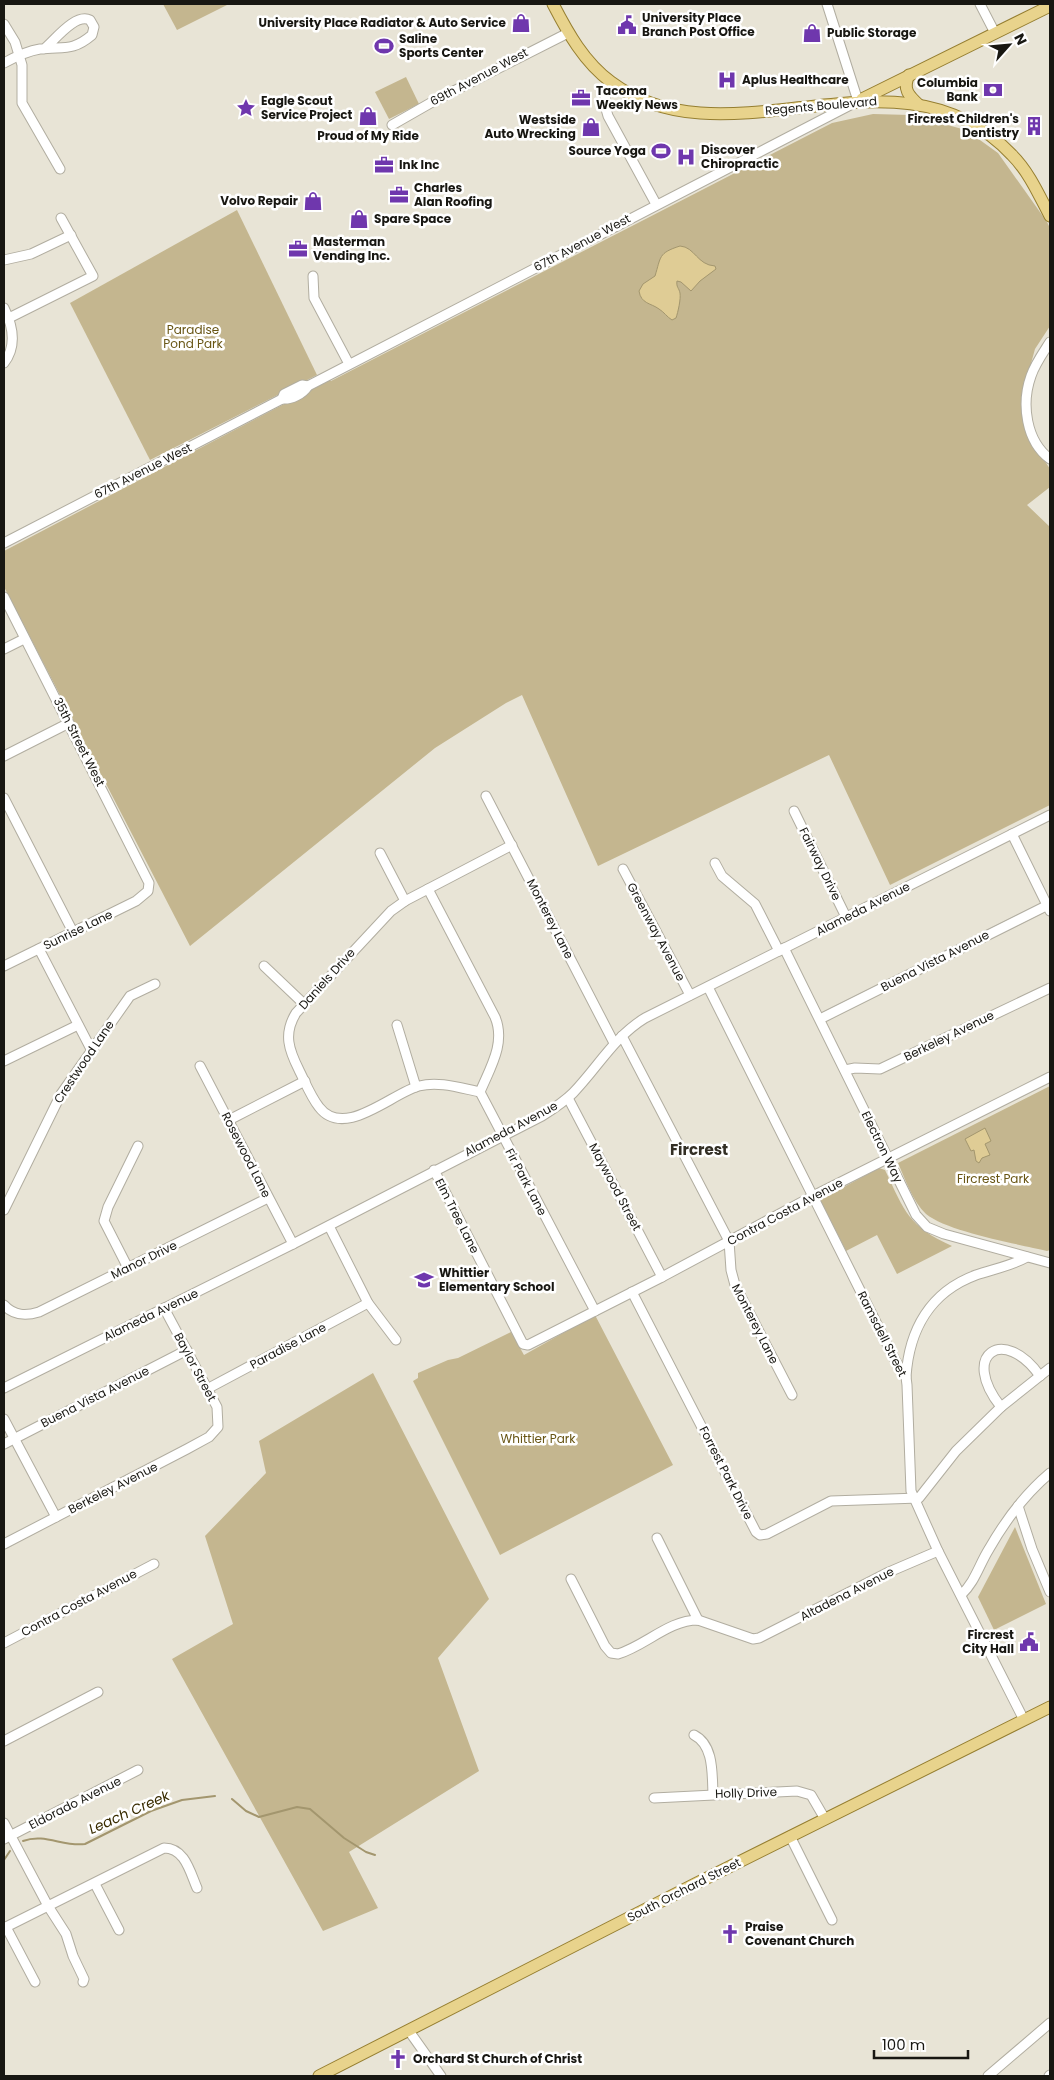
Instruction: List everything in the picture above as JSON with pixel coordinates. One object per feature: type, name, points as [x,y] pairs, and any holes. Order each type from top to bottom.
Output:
[{"type":"main road","name":"Regents Boulevard","points":[[553,4],[568,33],[586,58],[610,81],[647,101],[663,107],[696,112],[757,112],[858,101],[893,102],[933,108],[959,117],[983,131],[1003,146],[1024,169],[1050,216]]},
{"type":"main road","points":[[858,101],[1050,6]]},
{"type":"main road","points":[[909,76],[906,84],[907,92],[919,105]]},
{"type":"main road","name":"South Orchard Street","points":[[320,2076],[790,1836],[1050,1707]]},
{"type":"street","points":[[827,4],[858,101]]},
{"type":"street","points":[[980,4],[995,33]]},
{"type":"street","points":[[4,63],[20,54],[44,49],[71,47],[92,35],[94,27],[90,20],[83,18],[72,22],[44,49]]},
{"type":"street","points":[[4,24],[20,54],[22,65],[22,103],[60,168]]},
{"type":"street","name":"69th Avenue West","points":[[392,125],[434,100],[568,33]]},
{"type":"street","points":[[610,81],[604,102],[608,116],[656,204]]},
{"type":"street","name":"67th Avenue West","points":[[4,543],[282,399],[288,400],[305,391],[308,386],[349,364],[858,101]]},
{"type":"street","points":[[9,318],[93,276],[61,218]]},
{"type":"street","points":[[4,260],[31,254],[70,235]]},
{"type":"street","points":[[313,276],[312,290],[317,306],[349,364]]},
{"type":"street","points":[[4,308],[9,318],[13,340],[5,363]]},
{"type":"street","points":[[1050,342],[1033,371],[1027,390],[1026,404],[1028,424],[1033,437],[1044,455],[1050,459]]},
{"type":"street","name":"35th Street West","points":[[4,597],[146,874],[149,888]]},
{"type":"street","points":[[4,649],[24,639]]},
{"type":"street","points":[[4,756],[69,723]]},
{"type":"street","name":"Monterey Lane","points":[[486,796],[614,1043]]},
{"type":"street","points":[[4,798],[73,932]]},
{"type":"street","name":"Fairway Drive","points":[[794,811],[846,917]]},
{"type":"street","name":"Alameda Avenue","points":[[4,1388],[329,1226],[501,1135],[542,1116],[568,1098],[614,1043],[646,1018],[1050,815]]},
{"type":"street","points":[[1012,834],[1049,907]]},
{"type":"street","name":"Daniels Drive","points":[[480,1092],[441,1084],[416,1087],[362,1114],[344,1120],[334,1117],[320,1108],[291,1053],[288,1040],[292,1019],[385,916],[405,901],[512,845]]},
{"type":"street","points":[[380,853],[405,901]]},
{"type":"street","name":"Electron Way","points":[[715,863],[722,876],[755,904],[782,949],[820,1019],[911,1208],[927,1227],[944,1234],[1027,1257],[1049,1261]]},
{"type":"street","name":"Greenway Avenue","points":[[623,869],[690,996]]},
{"type":"street","name":"Sunrise Lane","points":[[4,966],[136,901],[149,888]]},
{"type":"street","points":[[428,889],[495,1017],[498,1028],[497,1052],[480,1092]]},
{"type":"street","name":"Buena Vista Avenue","points":[[820,1019],[1049,907]]},
{"type":"street","points":[[39,949],[92,1051]]},
{"type":"street","points":[[264,966],[304,1004]]},
{"type":"street","name":"Crestwood Lane","points":[[4,1210],[61,1094],[130,996],[155,984]]},
{"type":"street","name":"Ramsdell Street","points":[[708,987],[895,1360],[906,1377],[910,1487],[914,1499],[938,1551],[1024,1720]]},
{"type":"street","name":"Berkeley Avenue","points":[[845,1070],[855,1068],[880,1069],[1050,988]]},
{"type":"street","points":[[4,1061],[78,1025]]},
{"type":"street","points":[[397,1025],[416,1087]]},
{"type":"street","name":"Monterey Lane","points":[[622,1036],[729,1241],[731,1270],[735,1285],[792,1395]]},
{"type":"street","name":"Rosewood Lane","points":[[200,1066],[293,1244]]},
{"type":"street","name":"Contra Costa Avenue","points":[[522,1341],[524,1345],[529,1345],[662,1277],[813,1196],[1050,1077]]},
{"type":"street","points":[[229,1120],[305,1082]]},
{"type":"street","name":"Fir Park Lane","points":[[480,1092],[595,1311]]},
{"type":"street","name":"Maywood Street","points":[[568,1098],[662,1277]]},
{"type":"street","points":[[128,1268],[104,1221],[108,1207],[138,1146]]},
{"type":"street","name":"Elm Tree Lane","points":[[434,1170],[522,1341]]},
{"type":"street","name":"Manor Drive","points":[[4,1305],[8,1309],[26,1316],[39,1312],[268,1198]]},
{"type":"street","points":[[329,1226],[368,1303],[396,1340]]},
{"type":"street","points":[[906,1377],[910,1344],[921,1321],[936,1300],[964,1280],[1014,1265],[1027,1257]]},
{"type":"street","name":"Forrest Park Drive","points":[[632,1292],[758,1534],[767,1534],[814,1509],[836,1500],[914,1499]]},
{"type":"street","name":"Paradise Lane","points":[[207,1389],[368,1303]]},
{"type":"street","name":"Baylor Street","points":[[164,1308],[218,1411],[218,1427]]},
{"type":"street","name":"Buena Vista Avenue","points":[[4,1444],[187,1350]]},
{"type":"street","points":[[1002,1408],[985,1378],[983,1368],[984,1360],[987,1356],[1001,1350],[1017,1353],[1026,1359],[1040,1376]]},
{"type":"street","points":[[914,1499],[923,1495],[956,1451],[1002,1408],[1050,1368]]},
{"type":"street","points":[[4,1419],[56,1517]]},
{"type":"street","name":"Berkeley Avenue","points":[[4,1544],[209,1437],[218,1427]]},
{"type":"street","points":[[961,1595],[971,1585],[988,1550],[1018,1506],[1050,1473]]},
{"type":"street","points":[[1018,1506],[1039,1568],[1050,1592]]},
{"type":"street","points":[[571,1579],[605,1646],[614,1654],[623,1653],[686,1621],[698,1620],[656,1538]]},
{"type":"street","name":"Altadena Avenue","points":[[698,1620],[756,1638],[889,1572],[938,1551]]},
{"type":"street","name":"Contra Costa Avenue","points":[[4,1642],[154,1564]]},
{"type":"street","points":[[4,1741],[98,1692]]},
{"type":"street","points":[[694,1735],[704,1743],[709,1754],[713,1794]]},
{"type":"street","name":"Eldorado Avenue","points":[[8,1837],[138,1770]]},
{"type":"street","name":"Holly Drive","points":[[654,1798],[713,1794],[802,1792],[813,1798],[825,1819]]},
{"type":"street","points":[[4,1823],[8,1837],[66,1934],[84,1982]]},
{"type":"street","points":[[790,1836],[832,1920]]},
{"type":"street","points":[[35,1982],[5,1928],[161,1849],[169,1848],[182,1855],[198,1888]]},
{"type":"street","points":[[95,1884],[119,1930]]},
{"type":"street","points":[[988,2076],[1050,2023]]},
{"type":"street","points":[[409,2031],[440,2076]]},
{"type":"green space","points":[[163,4],[229,4],[177,30]]},
{"type":"green space","points":[[406,77],[419,104],[389,119],[375,92]]},
{"type":"green space","points":[[873,114],[910,115],[966,130],[998,153],[1050,228],[1050,326],[1035,349],[1027,378],[1024,407],[1026,432],[1050,469],[1050,487],[1027,505],[1050,527],[1050,805],[890,885],[829,755],[598,866],[522,695],[435,748],[190,946],[4,587],[4,551],[330,380],[832,123]]},
{"type":"green space","name":"Paradise Pond Park","points":[[237,210],[317,375],[150,460],[70,303]]},
{"type":"green space","name":"Fircrest Park","points":[[1050,1086],[1050,1250],[1047,1251],[966,1232],[936,1220],[921,1209],[913,1197],[898,1163]]},
{"type":"green space","points":[[879,1168],[885,1170],[903,1207],[917,1224],[937,1239],[952,1246],[897,1274],[877,1235],[846,1251],[820,1200]]},
{"type":"green space","name":"Whittier Park","points":[[595,1315],[673,1465],[500,1555],[413,1381],[418,1378],[418,1373],[448,1360],[458,1358],[511,1332],[524,1355]]},
{"type":"green space","points":[[373,1373],[489,1599],[438,1658],[479,1771],[349,1852],[378,1908],[323,1931],[172,1659],[233,1624],[205,1536],[266,1473],[259,1441]]},
{"type":"green space","points":[[1015,1527],[1046,1604],[994,1630],[978,1597]]},
{"type":"shaded area","points":[[680,246],[689,249],[704,263],[715,266],[716,269],[700,281],[691,291],[681,282],[677,281],[680,302],[676,318],[672,320],[661,310],[644,301],[639,291],[643,284],[655,276],[661,256]]},
{"type":"shaded area","points":[[985,1128],[991,1141],[985,1144],[990,1155],[982,1158],[979,1163],[976,1161],[974,1150],[971,1151],[965,1139]]},
{"type":"waterway","name":"Leach Creek","points":[[23,1841],[46,1839],[69,1844],[85,1844],[151,1811],[182,1800],[215,1796]]},
{"type":"waterway","name":"Leach Creek","points":[[232,1799],[246,1811],[259,1817],[297,1807],[310,1809],[344,1838],[366,1852],[375,1855]]},
{"type":"waterway","name":"Leach Creek","points":[[4,1860],[10,1851]]},
{"type":"place","name":"University Place Radiator & Auto Service","points":[[521,23]]},
{"type":"place","name":"University Place Branch Post Office","points":[[627,25]]},
{"type":"place","name":"Public Storage","points":[[812,33]]},
{"type":"place","name":"Saline Sports Center","points":[[384,46]]},
{"type":"place","name":"Aplus Healthcare","points":[[727,80]]},
{"type":"place","name":"Columbia Bank","points":[[993,90]]},
{"type":"place","name":"Tacoma Weekly News","points":[[581,98]]},
{"type":"place","name":"Eagle Scout Service Project","points":[[246,108]]},
{"type":"place","name":"Proud of My Ride","points":[[368,116]]},
{"type":"place","name":"Fircrest Children's Dentistry","points":[[1034,126]]},
{"type":"place","name":"Westside Auto Wrecking","points":[[591,127]]},
{"type":"place","name":"Source Yoga","points":[[661,151]]},
{"type":"place","name":"Discover Chiropractic","points":[[686,157]]},
{"type":"place","name":"Ink Inc","points":[[384,165]]},
{"type":"place","name":"Charles Alan Roofing","points":[[399,195]]},
{"type":"place","name":"Volvo Repair","points":[[313,201]]},
{"type":"place","name":"Spare Space","points":[[359,219]]},
{"type":"place","name":"Masterman Vending Inc.","points":[[298,249]]},
{"type":"place","name":"Whittier Elementary School","points":[[424,1280]]},
{"type":"place","name":"Fircrest City Hall","points":[[1029,1642]]},
{"type":"place","name":"Praise Covenant Church","points":[[730,1934]]},
{"type":"place","name":"Orchard St Church of Christ","points":[[398,2059]]},
{"type":"district","name":"Fircrest","points":[[699,1150]]}]
